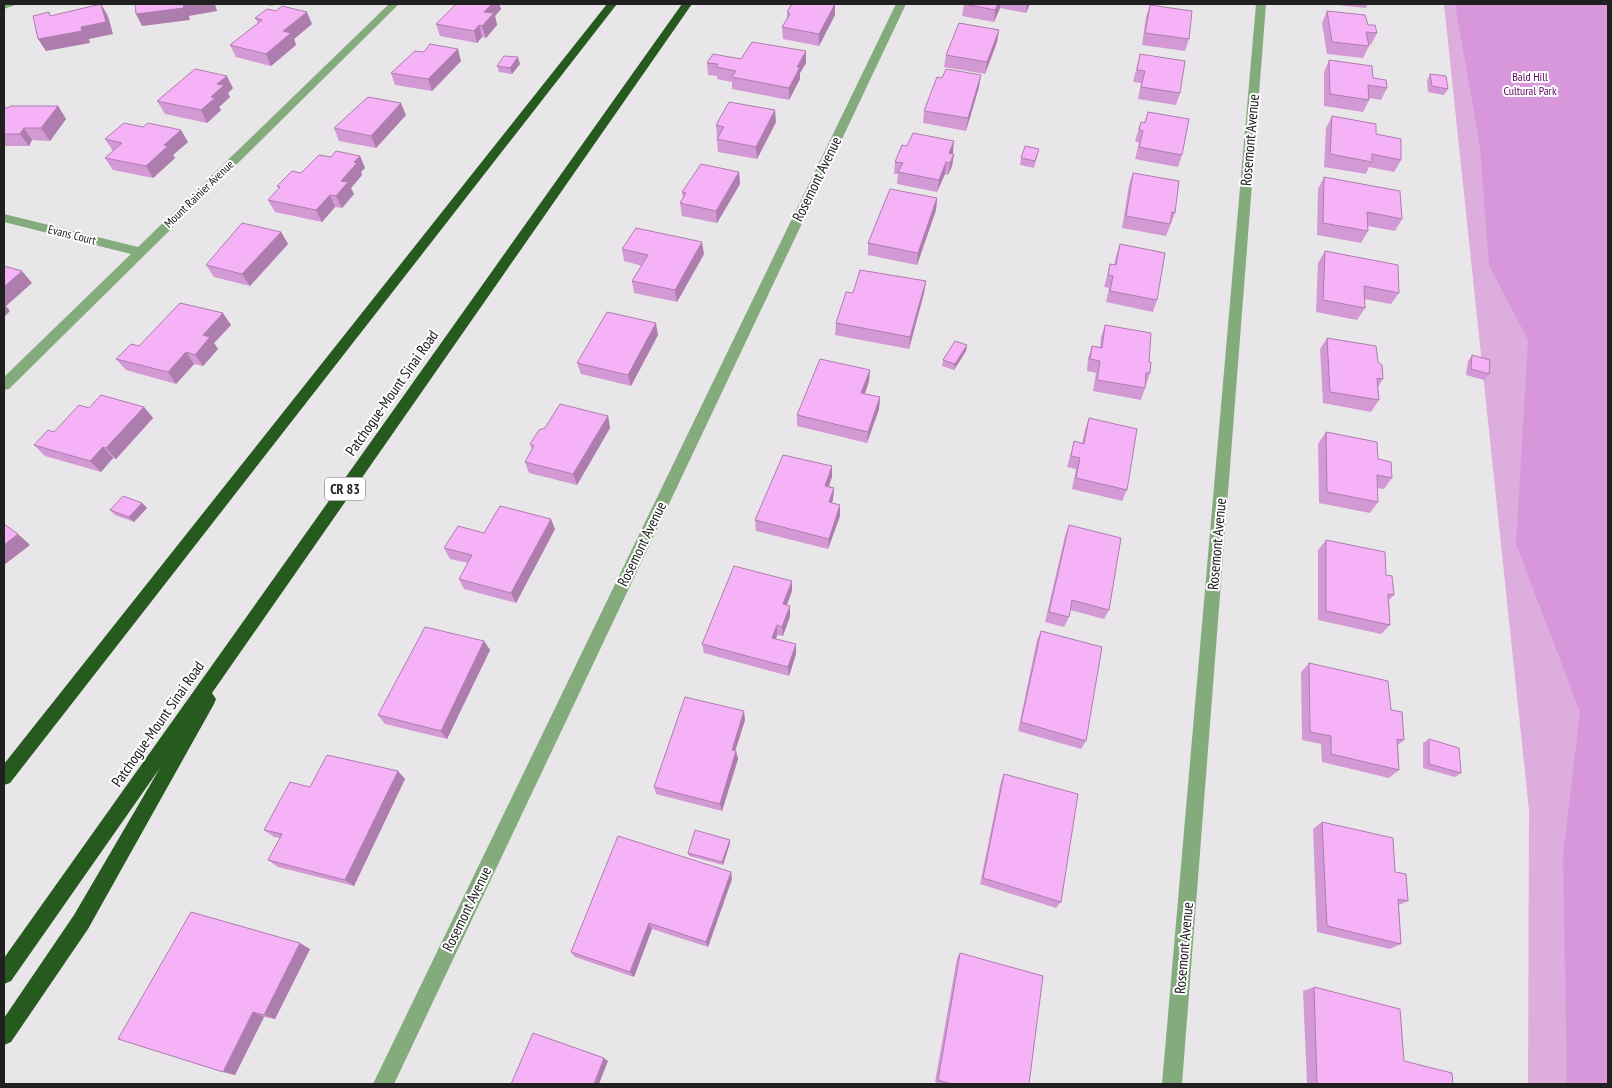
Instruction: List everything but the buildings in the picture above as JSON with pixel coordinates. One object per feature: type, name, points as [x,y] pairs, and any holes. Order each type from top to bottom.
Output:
[{"type":"highway","points":[[4,777],[612,4]]},
{"type":"highway","name":"Patchogue-Mount Sinai Road","points":[[4,974],[687,4]]},
{"type":"highway","points":[[4,1035],[80,922],[253,620]]},
{"type":"street","points":[[4,6],[13,4]]},
{"type":"street","name":"Mount Rainier Avenue","points":[[4,385],[394,4]]},
{"type":"street","name":"Rosemont Avenue","points":[[383,1084],[901,4]]},
{"type":"street","name":"Rosemont Avenue","points":[[1172,1084],[1261,4]]},
{"type":"street","name":"Evans Court","points":[[4,218],[140,252]]},
{"type":"green space","name":"Bald Hill Cultural Park","points":[[1444,4],[1608,4],[1608,1084],[1528,1084],[1529,810]]},
{"type":"green space","name":"Bald Hill Cultural Park","points":[[1455,4],[1608,4],[1608,1084],[1567,1084],[1563,855],[1580,712],[1516,544],[1528,340],[1489,265],[1480,147]]}]
